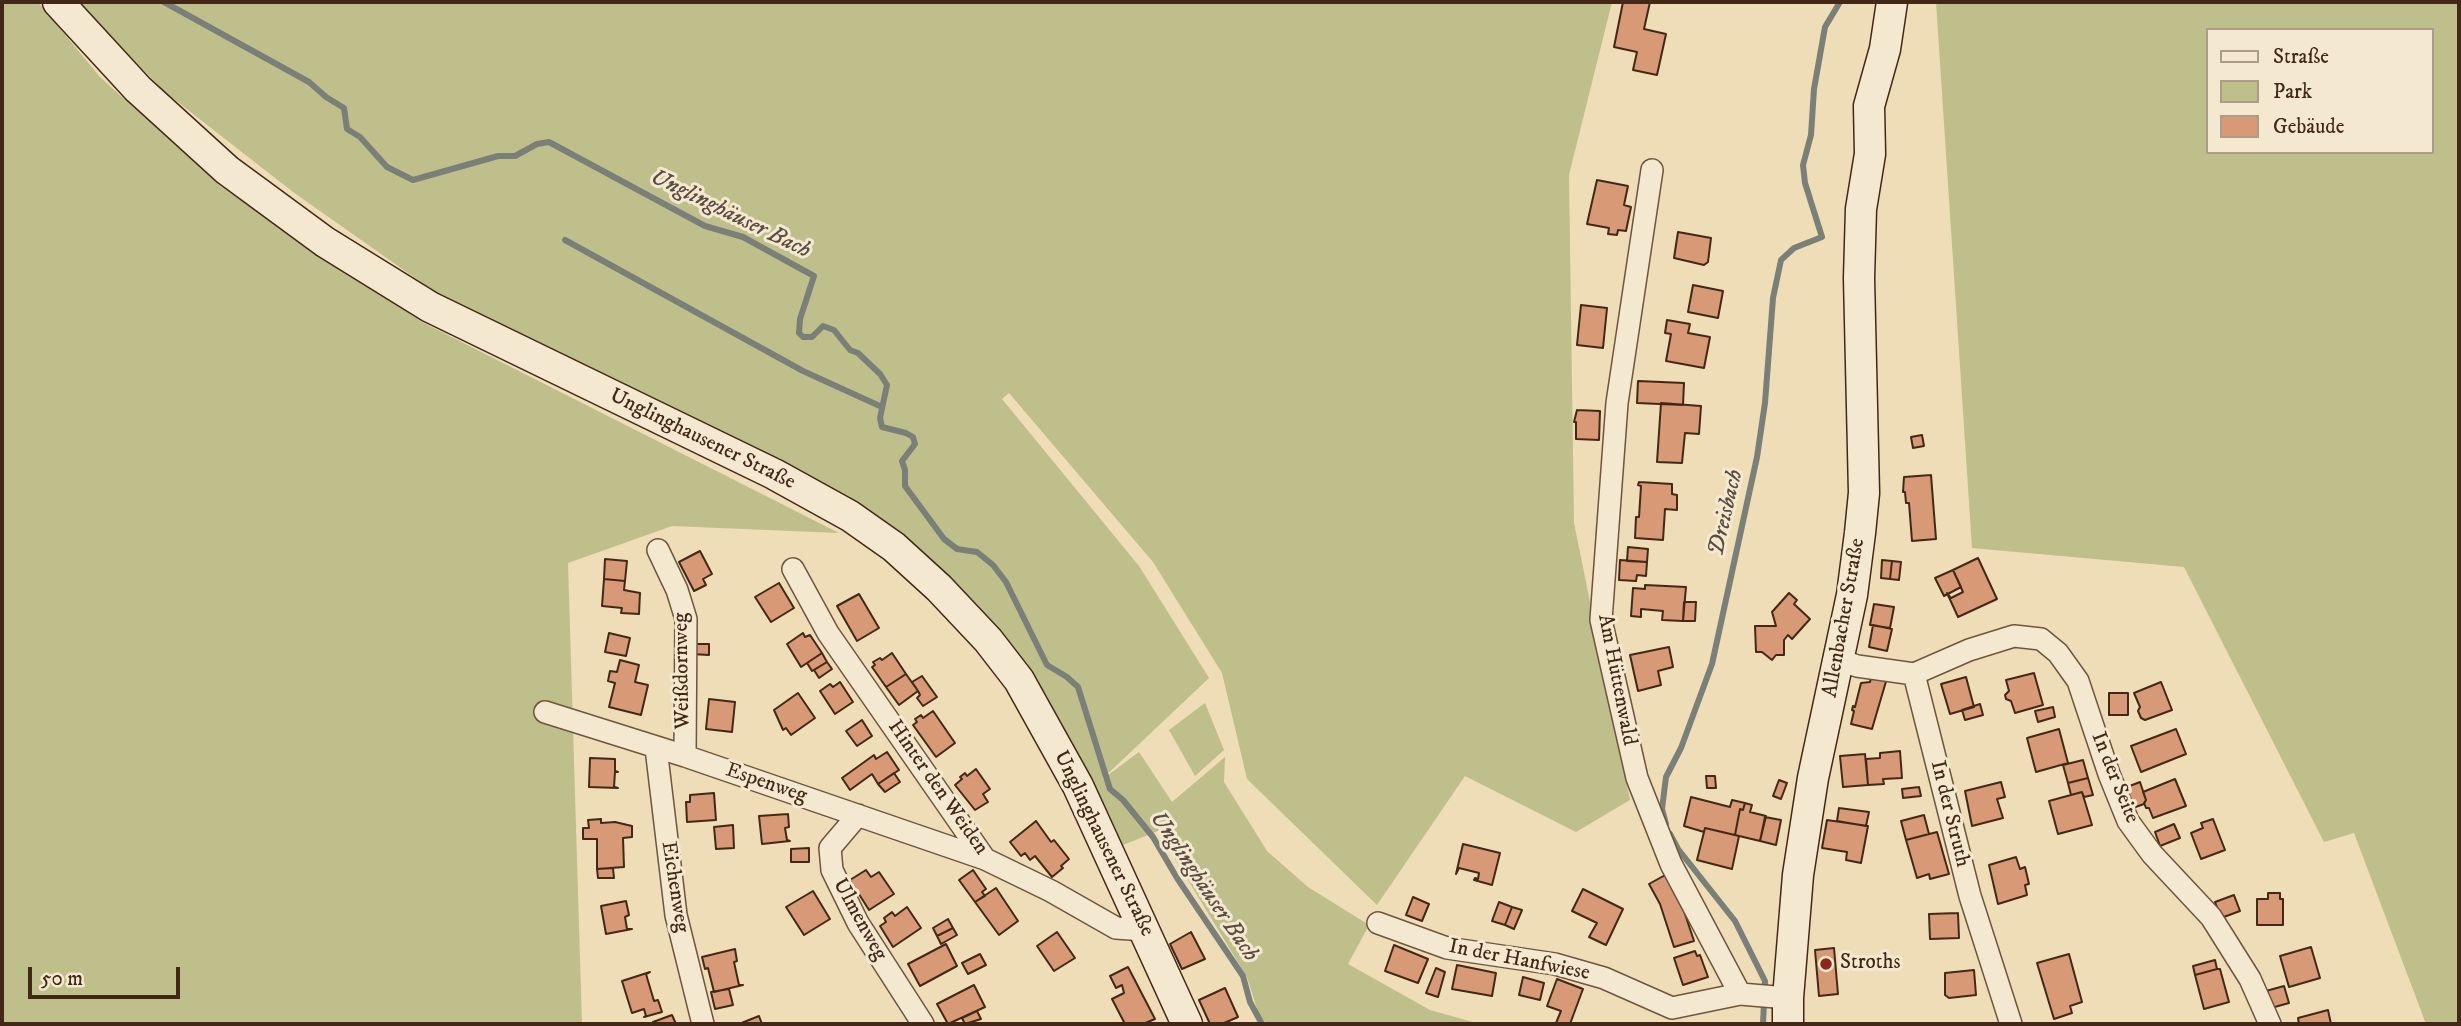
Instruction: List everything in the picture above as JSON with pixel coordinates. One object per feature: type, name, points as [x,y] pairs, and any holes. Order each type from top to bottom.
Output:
[{"type":"main road","name":"Unglinghausener Straße","points":[[58,2],[138,89],[228,170],[325,242],[430,307],[774,474],[850,516],[894,547],[939,588],[988,640],[1019,680],[1078,786],[1187,1024]]},
{"type":"main road","name":"Allenbacher Straße","points":[[1769,1002],[1852,595],[1864,493],[1859,278],[1861,209],[1870,154],[1869,106],[1885,49],[1891,2]]},
{"type":"street","name":"Am Hüttenwald","points":[[1652,170],[1617,403],[1601,620],[1637,778],[1671,864],[1769,1002]]},
{"type":"street","name":"Weißdornweg","points":[[658,550],[677,590],[686,619],[684,756]]},
{"type":"street","name":"Hinter den Weiden","points":[[793,569],[828,633],[985,859],[1051,891],[1116,928],[1144,930]]},
{"type":"street","name":"In der Seite","points":[[1913,674],[1969,650],[2014,636],[2041,639],[2058,653],[2078,681],[2128,821],[2152,854],[2211,916],[2250,979],[2270,1024]]},
{"type":"street","points":[[1840,660],[1857,666],[1913,674]]},
{"type":"street","name":"In der Struth","points":[[1913,674],[1970,896],[2011,1024]]},
{"type":"street","name":"Espenweg","points":[[545,712],[684,756],[985,859]]},
{"type":"street","name":"Eichenweg","points":[[656,748],[676,915],[703,1024]]},
{"type":"street","name":"Ulmenweg","points":[[858,815],[830,848],[832,870],[858,923],[923,1024]]},
{"type":"street","name":"In der Hanfwiese","points":[[1378,923],[1447,948],[1555,964],[1604,978],[1670,1016],[1769,1002]]},
{"type":"green space","points":[[2,2],[38,2],[100,77],[220,186],[422,322],[839,533],[672,526],[568,563],[582,1024],[2,1024]]},
{"type":"green space","points":[[77,2],[1612,2],[1569,175],[1574,523],[1630,800],[1576,832],[1465,776],[1377,905],[1247,779],[1222,673],[1153,562],[1009,393],[1002,399],[1139,566],[1209,678],[1100,781],[1139,752],[1172,802],[1225,757],[1224,782],[1267,851],[1308,887],[1369,925],[1348,964],[1430,1010],[1480,1024],[1267,1024],[1259,1015],[1247,977],[1158,831],[1118,847],[1046,694],[953,582],[872,512],[442,297],[293,192],[165,92]]},
{"type":"green space","points":[[1936,2],[2459,2],[2459,1024],[2426,1024],[2354,833],[2324,842],[2184,567],[1972,548]]},
{"type":"green space","points":[[1205,703],[1224,750],[1195,776],[1169,730]]},
{"type":"building","points":[[1623,2],[1650,2],[1644,29],[1666,34],[1657,75],[1633,70],[1637,52],[1614,47]]},
{"type":"building","points":[[1597,180],[1628,186],[1624,205],[1631,207],[1626,231],[1618,230],[1617,235],[1608,234],[1609,228],[1587,224]]},
{"type":"building","points":[[1678,232],[1711,238],[1708,262],[1704,265],[1674,258]]},
{"type":"building","points":[[1693,285],[1723,291],[1718,318],[1688,312]]},
{"type":"building","points":[[1581,305],[1607,308],[1603,348],[1577,345]]},
{"type":"building","points":[[1667,320],[1690,324],[1688,333],[1710,337],[1704,368],[1666,361],[1671,334],[1665,333]]},
{"type":"building","points":[[1638,381],[1684,383],[1683,405],[1637,403]]},
{"type":"building","points":[[1661,403],[1701,406],[1699,434],[1685,433],[1682,463],[1657,462]]},
{"type":"building","points":[[1577,410],[1600,411],[1599,440],[1576,439],[1574,422]]},
{"type":"building","points":[[1922,435],[1924,446],[1913,448],[1911,437]]},
{"type":"building","points":[[1931,475],[1936,539],[1912,541],[1909,503],[1906,503],[1903,492],[1904,477]]},
{"type":"building","points":[[1639,482],[1672,484],[1672,494],[1677,495],[1677,510],[1665,509],[1663,540],[1635,538],[1636,517],[1639,517]]},
{"type":"building","points":[[1628,547],[1648,549],[1647,562],[1627,561]]},
{"type":"building","points":[[700,551],[712,574],[703,579],[706,585],[694,591],[679,562]]},
{"type":"building","points":[[1978,558],[1997,599],[1958,617],[1947,593],[1951,598],[1963,592],[1953,570]]},
{"type":"building","points":[[605,559],[627,561],[625,581],[604,579]]},
{"type":"building","points":[[1620,560],[1647,562],[1646,576],[1637,575],[1636,581],[1619,580]]},
{"type":"building","points":[[1882,560],[1892,561],[1890,579],[1881,578]]},
{"type":"building","points":[[1892,561],[1901,562],[1899,580],[1890,579]]},
{"type":"building","points":[[1953,570],[1961,587],[1944,596],[1935,578]]},
{"type":"building","points":[[604,579],[625,581],[624,590],[640,593],[639,614],[621,613],[622,608],[602,606]]},
{"type":"building","points":[[779,583],[794,608],[771,622],[755,597]]},
{"type":"building","points":[[1645,585],[1686,587],[1683,621],[1662,620],[1663,611],[1641,609],[1641,617],[1631,616],[1633,588],[1645,589]]},
{"type":"building","points":[[1789,593],[1797,600],[1794,604],[1810,619],[1792,639],[1788,635],[1784,640],[1784,655],[1776,655],[1772,660],[1762,652],[1756,652],[1755,626],[1776,626],[1772,612]]},
{"type":"building","points":[[859,594],[879,628],[857,641],[837,606]]},
{"type":"building","points":[[1684,602],[1696,602],[1695,621],[1683,621]]},
{"type":"building","points":[[1874,604],[1894,607],[1890,628],[1870,625]]},
{"type":"building","points":[[1873,625],[1892,629],[1887,651],[1869,647]]},
{"type":"building","points":[[609,633],[630,638],[626,656],[605,652]]},
{"type":"building","points":[[803,633],[805,637],[810,635],[822,653],[801,667],[787,644]]},
{"type":"building","points":[[691,644],[709,644],[709,655],[691,654]]},
{"type":"building","points":[[1669,647],[1673,667],[1658,671],[1661,685],[1638,691],[1630,655]]},
{"type":"building","points":[[822,653],[827,662],[812,671],[807,663]]},
{"type":"building","points":[[892,653],[906,674],[886,687],[872,667],[875,665],[873,662]]},
{"type":"building","points":[[620,660],[639,665],[635,682],[648,685],[641,715],[609,707],[615,683],[608,681],[610,671],[617,672]]},
{"type":"building","points":[[827,662],[832,669],[819,678],[814,670]]},
{"type":"building","points":[[2034,673],[2043,705],[2015,713],[2011,701],[2006,699],[2005,695],[2009,691],[2006,680]]},
{"type":"building","points":[[906,674],[918,691],[899,705],[886,687]]},
{"type":"building","points":[[1872,674],[1887,678],[1872,729],[1851,724],[1852,710],[1861,683],[1870,682]]},
{"type":"building","points":[[922,676],[937,697],[923,706],[917,698],[920,695],[912,682]]},
{"type":"building","points":[[1966,677],[1974,707],[1950,714],[1941,684]]},
{"type":"building","points":[[840,682],[853,702],[835,714],[820,691],[830,684],[833,687]]},
{"type":"building","points":[[2161,682],[2172,710],[2145,720],[2138,711],[2140,707],[2134,693]]},
{"type":"building","points":[[798,693],[815,718],[791,735],[786,728],[783,730],[774,710]]},
{"type":"building","points":[[2109,693],[2128,693],[2128,715],[2109,715]]},
{"type":"building","points":[[709,699],[735,702],[732,732],[706,729]]},
{"type":"building","points":[[1980,704],[1983,715],[1965,720],[1962,710]]},
{"type":"building","points":[[2053,707],[2055,717],[2038,722],[2035,711]]},
{"type":"building","points":[[933,711],[955,743],[936,757],[913,725],[917,722],[915,719],[921,715],[923,718]]},
{"type":"building","points":[[862,720],[872,736],[857,746],[846,731]]},
{"type":"building","points":[[2059,729],[2068,763],[2036,772],[2027,738]]},
{"type":"building","points":[[2176,729],[2186,754],[2141,772],[2131,746]]},
{"type":"building","points":[[1900,751],[1902,778],[1883,779],[1884,784],[1868,785],[1866,759],[1880,758],[1880,753]]},
{"type":"building","points":[[887,752],[899,770],[878,784],[872,774],[850,790],[842,778],[874,755],[876,759]]},
{"type":"building","points":[[1865,754],[1868,785],[1843,787],[1840,756]]},
{"type":"building","points":[[590,758],[615,759],[615,771],[618,772],[615,772],[614,787],[618,788],[589,787]]},
{"type":"building","points":[[2083,760],[2088,778],[2068,783],[2063,765]]},
{"type":"building","points":[[976,769],[990,789],[983,794],[988,802],[975,810],[955,785],[965,773],[967,776]]},
{"type":"building","points":[[894,773],[900,782],[885,792],[878,784]]},
{"type":"building","points":[[1706,776],[1715,776],[1716,788],[1707,788]]},
{"type":"building","points":[[2088,778],[2093,795],[2084,797],[2082,792],[2071,795],[2068,783]]},
{"type":"building","points":[[2175,779],[2186,806],[2153,818],[2144,803],[2146,800],[2143,792]]},
{"type":"building","points":[[1779,780],[1787,783],[1781,799],[1773,796]]},
{"type":"building","points":[[2001,782],[2005,797],[1997,799],[2003,818],[1972,826],[1965,791]]},
{"type":"building","points":[[2140,782],[2146,800],[2144,804],[2130,809],[2122,789]]},
{"type":"building","points":[[1919,787],[1921,796],[1903,798],[1902,789]]},
{"type":"building","points":[[2082,792],[2092,825],[2058,834],[2049,801]]},
{"type":"building","points":[[714,793],[716,820],[687,822],[686,802],[690,802],[690,795]]},
{"type":"building","points":[[1691,797],[1730,807],[1732,800],[1745,803],[1743,810],[1740,809],[1735,835],[1705,828],[1704,832],[1684,826]]},
{"type":"building","points":[[1745,803],[1752,805],[1750,812],[1766,816],[1760,841],[1735,835],[1740,809],[1743,810]]},
{"type":"building","points":[[1839,808],[1869,812],[1866,826],[1837,821]]},
{"type":"building","points":[[788,814],[789,827],[785,828],[787,840],[790,841],[762,844],[759,816]]},
{"type":"building","points":[[1924,815],[1929,834],[1906,840],[1901,821]]},
{"type":"building","points":[[1765,817],[1781,820],[1776,845],[1760,841]]},
{"type":"building","points":[[601,819],[601,823],[615,822],[632,826],[632,837],[623,838],[624,867],[597,869],[597,839],[583,839],[583,828],[589,828],[588,820]]},
{"type":"building","points":[[2213,819],[2225,850],[2201,859],[2191,833],[2203,828],[2201,823]]},
{"type":"building","points":[[1827,820],[1868,826],[1861,863],[1846,860],[1847,852],[1822,848]]},
{"type":"building","points":[[1036,821],[1051,842],[1054,840],[1069,859],[1052,877],[1035,856],[1030,860],[1025,853],[1021,856],[1010,842]]},
{"type":"building","points":[[2174,824],[2180,838],[2160,846],[2155,832]]},
{"type":"building","points":[[733,825],[734,848],[716,849],[714,827]]},
{"type":"building","points":[[1705,828],[1739,836],[1732,869],[1697,860]]},
{"type":"building","points":[[1937,832],[1949,874],[1930,879],[1929,874],[1917,878],[1906,840]]},
{"type":"building","points":[[1463,844],[1500,853],[1492,885],[1474,880],[1478,879],[1479,873],[1459,868],[1456,874]]},
{"type":"building","points":[[809,848],[809,862],[791,862],[791,849]]},
{"type":"building","points":[[2016,857],[2020,869],[2025,867],[2029,884],[2025,885],[2027,895],[1998,904],[1989,865]]},
{"type":"building","points":[[613,868],[614,878],[598,878],[597,869]]},
{"type":"building","points":[[866,870],[871,877],[879,872],[894,894],[869,910],[850,880]]},
{"type":"building","points":[[973,870],[986,889],[982,892],[985,896],[975,902],[959,880]]},
{"type":"building","points":[[1667,874],[1683,908],[1694,941],[1674,947],[1660,904],[1649,884]]},
{"type":"building","points":[[996,888],[1018,921],[999,935],[975,902]]},
{"type":"building","points":[[1583,889],[1623,909],[1606,945],[1589,937],[1597,923],[1572,911]]},
{"type":"building","points":[[813,891],[830,919],[804,935],[786,907]]},
{"type":"building","points":[[2268,893],[2280,893],[2280,899],[2283,899],[2283,925],[2257,925],[2257,899],[2268,899]]},
{"type":"building","points":[[2234,895],[2240,911],[2221,918],[2215,902]]},
{"type":"building","points":[[1413,897],[1429,904],[1422,921],[1406,915]]},
{"type":"building","points":[[626,901],[629,915],[625,917],[627,929],[632,929],[606,934],[601,906]]},
{"type":"building","points":[[1499,902],[1512,907],[1505,925],[1492,921]]},
{"type":"building","points":[[907,907],[921,928],[893,947],[880,926],[886,922],[884,918],[892,912],[895,916]]},
{"type":"building","points":[[1512,907],[1522,910],[1514,929],[1505,925]]},
{"type":"building","points":[[1958,913],[1959,938],[1930,939],[1929,914]]},
{"type":"building","points":[[948,919],[953,928],[937,936],[933,928]]},
{"type":"building","points":[[953,928],[957,935],[941,944],[937,936]]},
{"type":"building","points":[[1057,932],[1075,958],[1054,971],[1037,946]]},
{"type":"building","points":[[1191,932],[1205,959],[1182,969],[1170,944]]},
{"type":"building","points":[[946,944],[957,966],[920,986],[908,964]]},
{"type":"building","points":[[1394,945],[1428,959],[1418,983],[1385,971]]},
{"type":"building","points":[[2311,947],[2320,978],[2289,987],[2280,956]]},
{"type":"building","name":"Stroths","points":[[1834,948],[1838,994],[1819,996],[1815,950]]},
{"type":"building","points":[[735,949],[737,961],[734,962],[739,985],[743,985],[714,992],[708,968],[705,969],[702,957]]},
{"type":"building","points":[[1695,951],[1697,956],[1700,955],[1708,977],[1683,985],[1674,958]]},
{"type":"building","points":[[980,954],[986,965],[968,974],[962,963]]},
{"type":"building","points":[[2069,954],[2082,1002],[2070,1006],[2072,1013],[2054,1019],[2037,963]]},
{"type":"building","points":[[2215,960],[2217,969],[2195,975],[2193,966]]},
{"type":"building","points":[[1457,965],[1496,973],[1492,996],[1452,989]]},
{"type":"building","points":[[1128,967],[1155,1019],[1143,1024],[1125,1024],[1112,999],[1124,993],[1122,985],[1116,988],[1110,976]]},
{"type":"building","points":[[1436,968],[1445,972],[1438,997],[1426,993]]},
{"type":"building","points":[[2220,969],[2229,1002],[2204,1009],[2195,975]]},
{"type":"building","points":[[1974,970],[1976,995],[1949,998],[1945,995],[1945,973]]},
{"type":"building","points":[[650,972],[646,974],[654,1001],[658,1000],[662,1012],[644,1017],[644,1009],[632,1013],[622,981]]},
{"type":"building","points":[[1523,977],[1544,983],[1540,1000],[1519,995]]},
{"type":"building","points":[[1557,979],[1583,989],[1570,1024],[1556,1023],[1561,1011],[1547,1006]]},
{"type":"building","points":[[974,985],[985,1007],[948,1024],[937,1004]]},
{"type":"building","points":[[2284,986],[2289,1003],[2271,1008],[2266,991]]},
{"type":"building","points":[[1225,988],[1238,1017],[1222,1024],[1210,1024],[1199,1000]]},
{"type":"building","points":[[729,989],[733,1005],[715,1009],[711,992]]},
{"type":"building","points":[[2328,1010],[2331,1024],[2299,1024],[2298,1018]]},
{"type":"building","points":[[977,1011],[981,1019],[965,1024],[962,1018]]},
{"type":"building","points":[[672,1015],[676,1024],[653,1022]]},
{"type":"building","points":[[759,1016],[762,1024],[739,1024]]},
{"type":"waterway","name":"Unglinghäuser Bach","points":[[164,2],[309,82],[344,108],[347,129],[360,137],[387,167],[413,180],[498,156],[515,156],[537,144],[549,142],[705,226],[743,237],[814,276],[800,319],[799,333],[803,337],[812,337],[823,326],[834,330],[850,350],[858,353],[880,374],[887,385],[880,418],[882,427],[906,433],[913,437],[915,444],[902,461],[905,486],[944,539],[957,549],[977,552],[993,565],[1006,582],[1047,665],[1078,687],[1110,789],[1123,800],[1153,837],[1177,878],[1243,976],[1250,1002],[1262,1024]]},
{"type":"waterway","name":"Dreisbach","points":[[1666,824],[1662,809],[1666,777],[1681,748],[1712,664],[1757,457],[1765,403],[1773,298],[1781,260],[1794,248],[1822,237],[1805,183],[1803,165],[1811,135],[1814,89],[1825,27],[1840,2]]},
{"type":"waterway","points":[[565,240],[803,371],[882,407]]},
{"type":"waterway","name":"Dreisbach","points":[[1670,834],[1678,849],[1735,921],[1765,981],[1763,1024]]},
{"type":"place","name":"Stroths","points":[[1826,964]]}]
